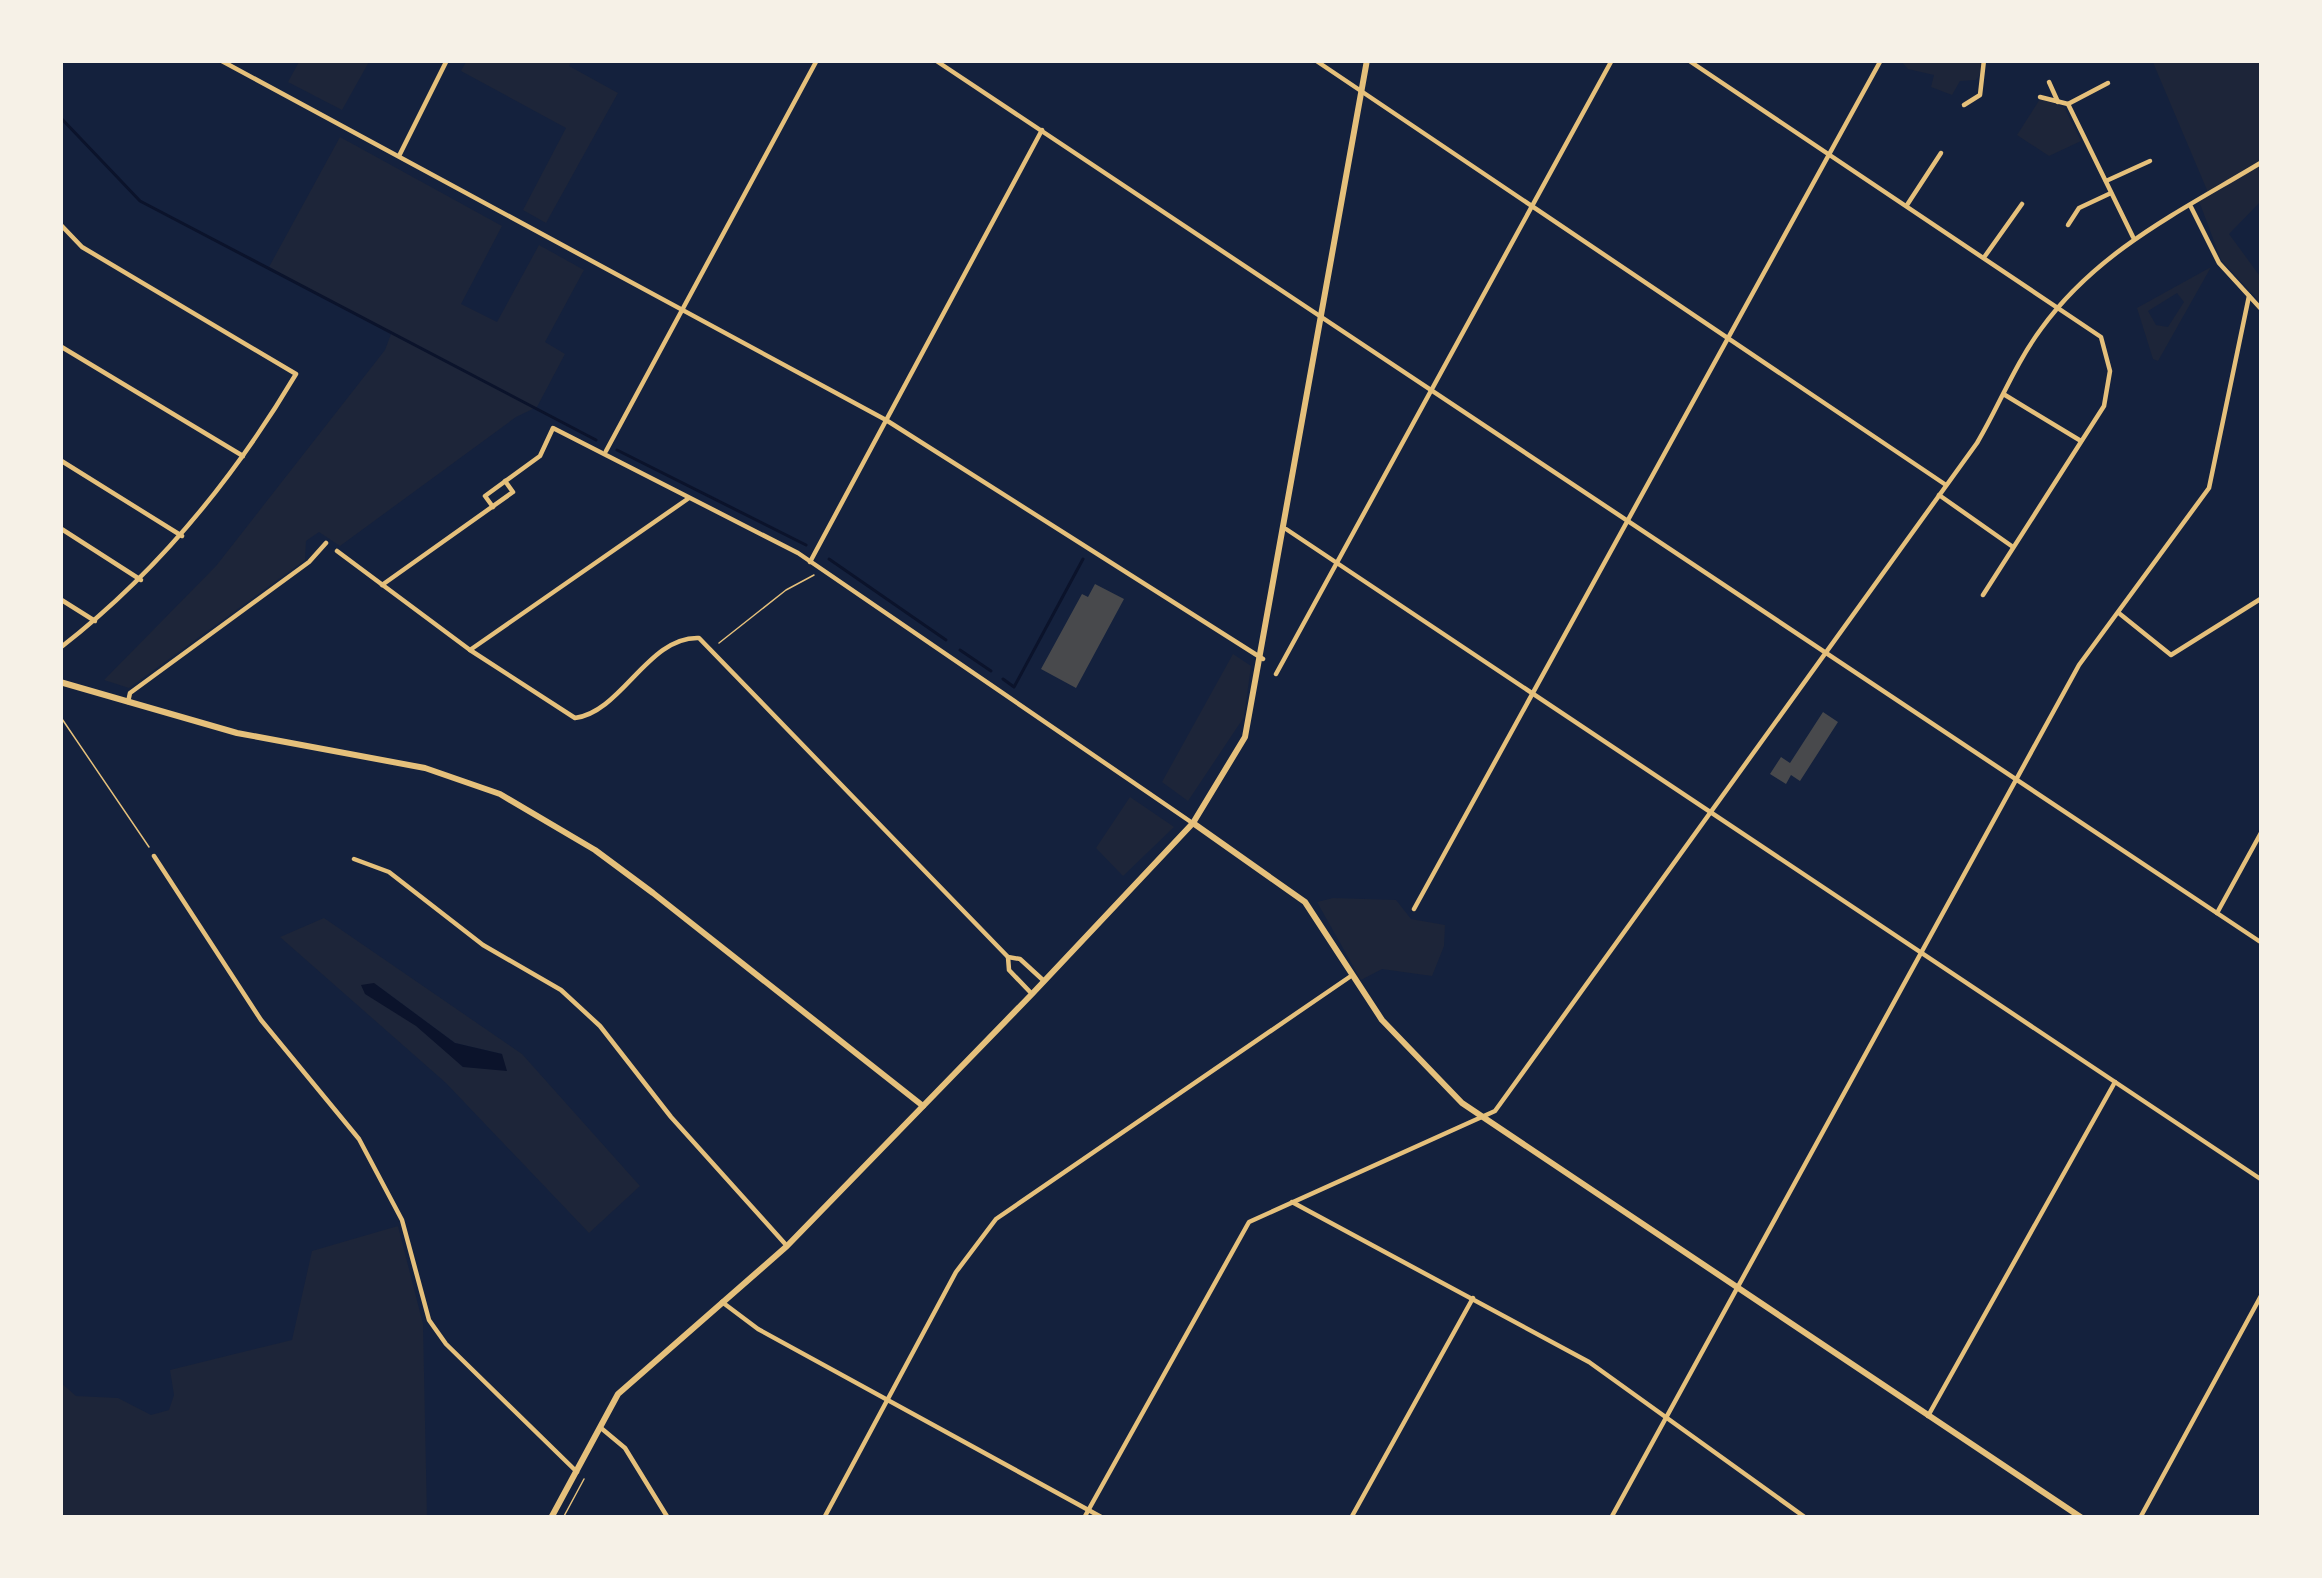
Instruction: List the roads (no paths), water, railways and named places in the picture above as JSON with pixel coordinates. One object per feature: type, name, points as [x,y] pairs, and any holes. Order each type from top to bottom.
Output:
[{"type":"street","points":[[220,60],[886,420],[1263,659]]},
{"type":"street","points":[[399,156],[447,60]]},
{"type":"street","points":[[604,453],[817,60]]},
{"type":"street","points":[[935,60],[2262,943]]},
{"type":"street","points":[[1316,60],[1946,484]]},
{"type":"street","points":[[551,1518],[627,1384],[788,1246],[1044,982],[1193,823],[1252,721],[1367,60]]},
{"type":"street","points":[[1276,674],[1435,392],[1612,60]]},
{"type":"street","points":[[1688,60],[2101,337],[2110,371],[2104,406],[1983,595]]},
{"type":"street","points":[[1414,909],[1881,60]]},
{"type":"street","points":[[1964,105],[1979,95],[1984,60]]},
{"type":"street","points":[[2049,82],[2059,102]]},
{"type":"street","points":[[2040,97],[2068,104],[2108,83]]},
{"type":"street","points":[[2068,104],[2133,237]]},
{"type":"street","points":[[809,562],[1042,130]]},
{"type":"street","points":[[1907,205],[1941,153]]},
{"type":"street","points":[[2106,182],[2150,160]]},
{"type":"street","points":[[1084,1518],[1250,1222],[1495,1111],[1827,655],[1939,495],[2059,306],[2133,237],[2262,162]]},
{"type":"street","points":[[2068,225],[2079,208],[2111,193]]},
{"type":"street","points":[[2193,203],[2219,263],[2262,310]]},
{"type":"street","points":[[1985,256],[2023,204]]},
{"type":"street","points":[[60,224],[82,248],[296,374],[243,456],[182,536],[142,580],[60,648]]},
{"type":"street","points":[[1611,1518],[2079,665],[2209,488],[2249,296]]},
{"type":"street","points":[[60,346],[243,456]]},
{"type":"street","points":[[2005,395],[2081,441]]},
{"type":"street","points":[[493,507],[485,496],[540,456],[553,428],[809,562],[1305,902],[1404,1048],[1484,1118],[2082,1518]]},
{"type":"street","points":[[60,460],[182,536]]},
{"type":"street","points":[[382,585],[513,493],[505,481]]},
{"type":"street","points":[[1939,495],[2015,548]]},
{"type":"street","points":[[470,650],[689,498]]},
{"type":"street","points":[[60,528],[142,580]]},
{"type":"street","points":[[1286,529],[2262,1180]]},
{"type":"street","points":[[128,703],[130,693],[326,543]]},
{"type":"street","points":[[337,551],[470,650],[575,718],[589,715],[623,682],[687,638],[699,638],[1008,957],[1010,970],[1032,994]]},
{"type":"street","points":[[2120,614],[2170,655],[2262,598]]},
{"type":"street","points":[[60,599],[95,621]]},
{"type":"street","points":[[60,682],[237,734],[440,772],[533,810],[653,892],[923,1106]]},
{"type":"street","points":[[2217,913],[2262,831]]},
{"type":"street","points":[[154,856],[261,1021],[359,1138],[402,1220],[429,1320],[446,1344],[577,1472]]},
{"type":"street","points":[[354,859],[389,872],[483,945],[561,990],[611,1039],[671,1118],[788,1246]]},
{"type":"street","points":[[1008,957],[1020,958],[1044,982]]},
{"type":"street","points":[[824,1518],[956,1272],[996,1219],[1351,976]]},
{"type":"street","points":[[1928,1416],[2115,1082]]},
{"type":"street","points":[[1292,1202],[1589,1362],[1806,1518]]},
{"type":"street","points":[[2140,1518],[2262,1294]]},
{"type":"street","points":[[1351,1518],[1473,1298]]},
{"type":"street","points":[[722,1301],[758,1329],[1103,1518]]},
{"type":"street","points":[[600,1428],[625,1448],[668,1518]]},
{"type":"waterway","points":[[60,117],[140,201],[596,440]]},
{"type":"waterway","points":[[617,450],[806,545]]},
{"type":"waterway","points":[[829,559],[946,640]]},
{"type":"waterway","points":[[1003,679],[1014,687],[1083,559]]},
{"type":"waterway","points":[[960,650],[991,671]]}]
